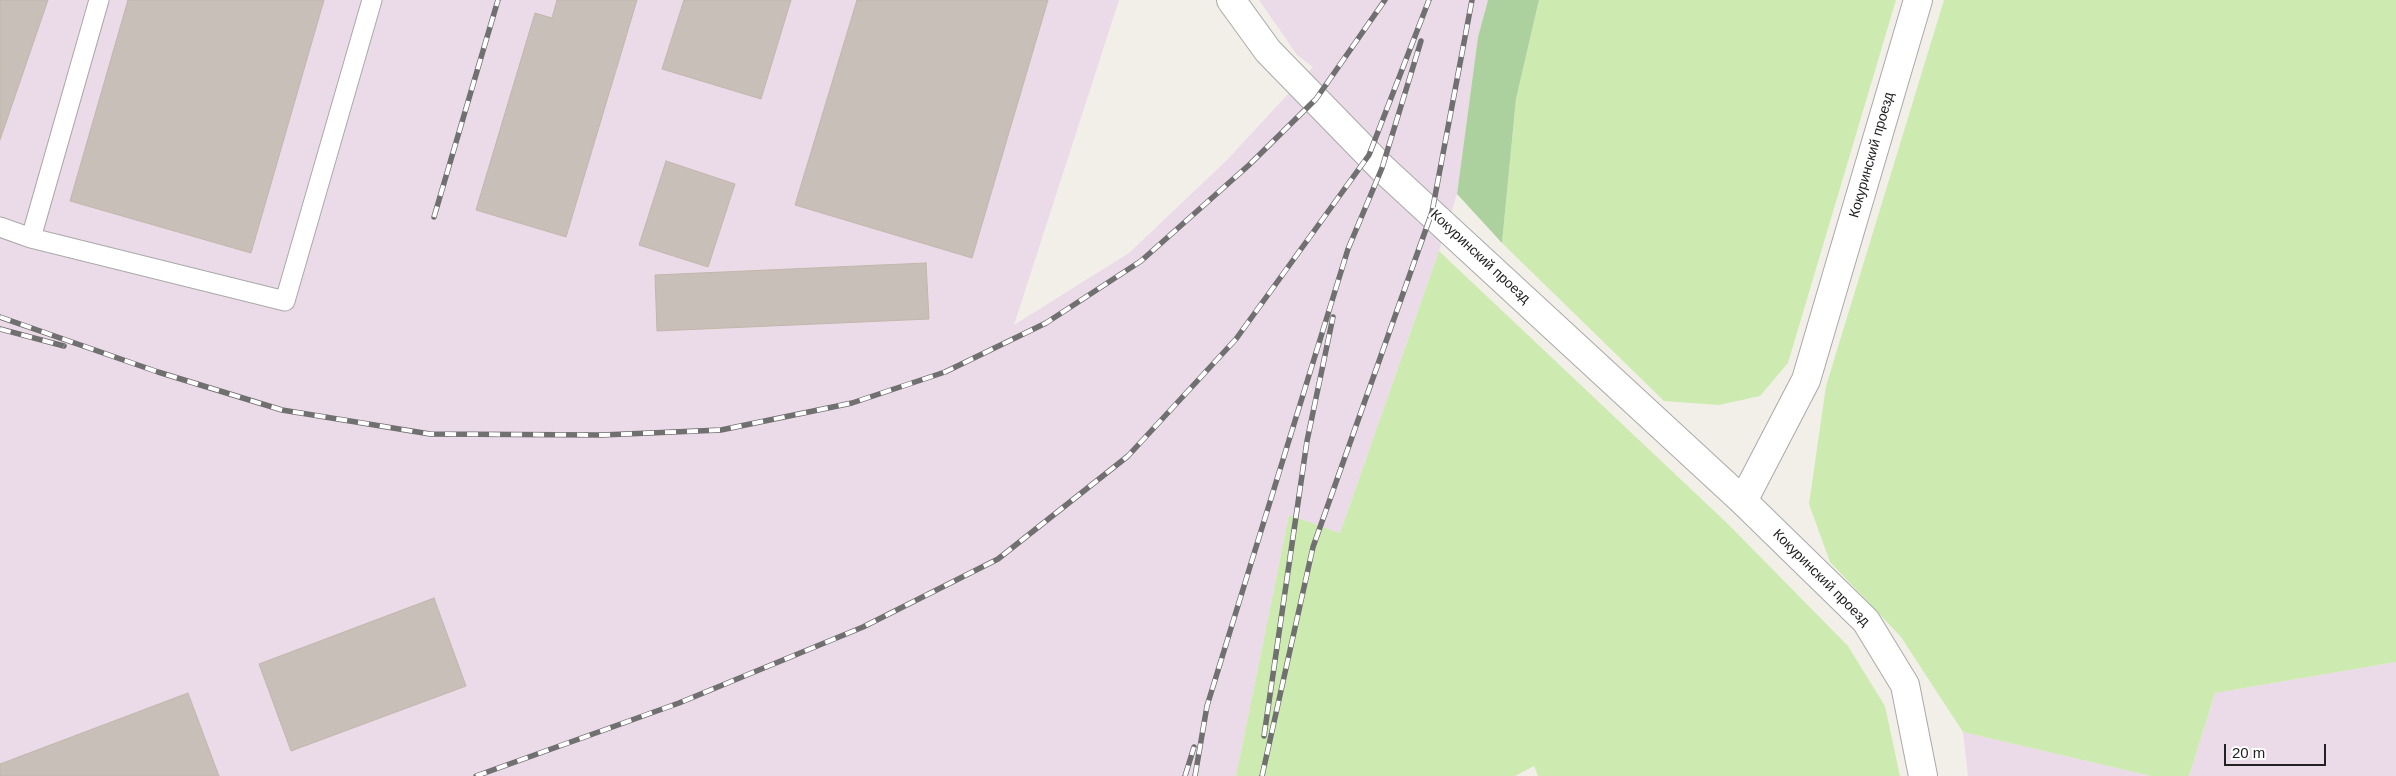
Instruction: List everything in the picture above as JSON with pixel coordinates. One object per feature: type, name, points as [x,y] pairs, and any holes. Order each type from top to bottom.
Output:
[{"type":"street","name":"Кокуринский проезд","points":[[1230,0],[1268,51],[1382,168],[1743,501],[1866,621],[1904,685],[1923,776]]},
{"type":"street","name":"Кокуринский проезд","points":[[1743,501],[1806,380],[1918,0]]},
{"type":"lane","points":[[31,238],[99,0]]},
{"type":"lane","points":[[0,227],[31,238],[285,301],[372,0]]},
{"type":"shaded area","points":[[0,0],[1119,0],[1014,325],[1129,253],[1227,160],[1313,67],[1297,55],[1259,0],[1488,0],[1478,37],[1457,194],[1439,251],[1340,533],[1289,515],[1236,776],[0,776]]},
{"type":"shaded area","points":[[2396,662],[2396,776],[2189,776],[2215,693]]},
{"type":"shaded area","points":[[1963,732],[2151,776],[1968,776]]},
{"type":"green space","points":[[1488,0],[1539,0],[1516,99],[1502,243],[1457,194],[1478,37]]},
{"type":"green space","points":[[1539,0],[1896,0],[1788,363],[1760,396],[1719,405],[1664,401],[1502,243],[1516,99]]},
{"type":"green space","points":[[1944,0],[2396,0],[2396,662],[2215,693],[2189,776],[2151,776],[1963,732],[1901,637],[1830,562],[1809,504],[1826,386]]},
{"type":"green space","points":[[1439,251],[1729,525],[1848,646],[1885,706],[1900,776],[1538,776],[1534,766],[1515,776],[1236,776],[1289,515],[1340,533]]},
{"type":"building","points":[[0,0],[48,0],[0,140]]},
{"type":"building","points":[[128,0],[324,0],[251,253],[70,201]]},
{"type":"building","points":[[557,0],[637,0],[566,237],[476,210],[535,13],[552,18]]},
{"type":"building","points":[[684,0],[791,0],[761,99],[662,69]]},
{"type":"building","points":[[857,0],[1048,0],[972,258],[795,205]]},
{"type":"building","points":[[666,161],[735,184],[708,267],[639,245]]},
{"type":"building","points":[[926,263],[929,319],[657,331],[655,275]]},
{"type":"building","points":[[434,598],[466,686],[291,751],[259,664]]},
{"type":"building","points":[[188,693],[219,776],[0,776],[0,764]]},
{"type":"railway","points":[[434,217],[498,0]]},
{"type":"railway","points":[[0,317],[158,372],[282,410],[430,434],[602,435],[721,430],[852,403],[945,372],[1046,323],[1141,261],[1249,165],[1316,99],[1385,0]]},
{"type":"railway","points":[[476,776],[679,703],[863,627],[998,559],[1128,456],[1236,339],[1369,155],[1429,0]]},
{"type":"railway","points":[[1262,776],[1313,547],[1432,212],[1472,0]]},
{"type":"railway","points":[[1195,776],[1207,706],[1348,249],[1382,168],[1421,41]]},
{"type":"railway","points":[[1264,736],[1307,441],[1333,317]]},
{"type":"railway","points":[[0,329],[64,346]]},
{"type":"railway","points":[[1185,776],[1194,747]]}]
